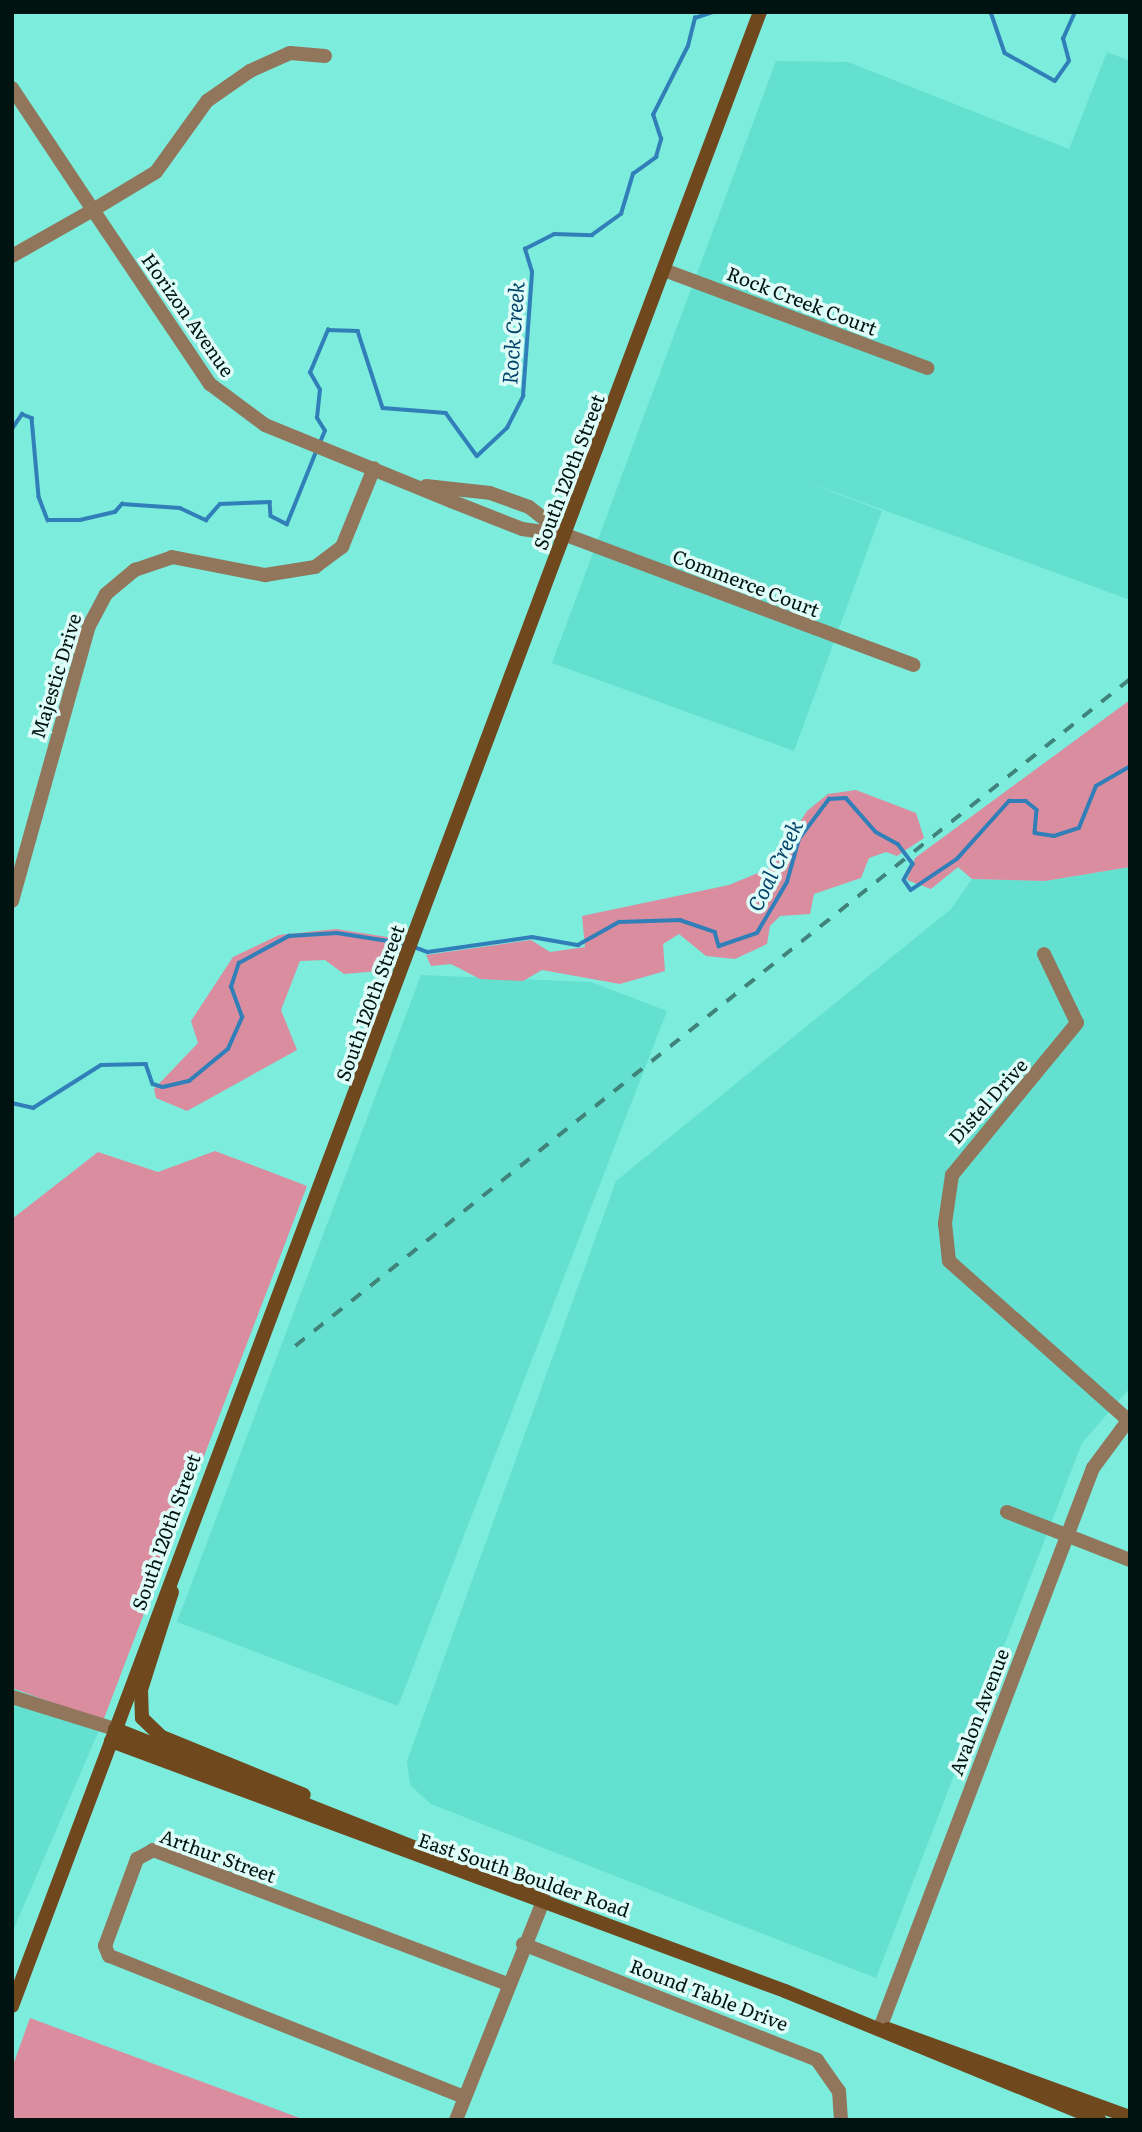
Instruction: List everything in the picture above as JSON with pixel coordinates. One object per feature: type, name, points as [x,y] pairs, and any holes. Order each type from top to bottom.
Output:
[{"type":"main road","name":"South 120th Street","points":[[12,2006],[187,1529],[418,931],[760,13]]},
{"type":"main road","points":[[187,1529],[141,1690],[142,1718],[162,1737],[287,1784],[331,1812],[517,1883],[544,1899]]},
{"type":"main road","name":"East South Boulder Road","points":[[113,1735],[331,1812]]},
{"type":"main road","name":"East South Boulder Road","points":[[113,1735],[520,1898],[544,1899],[880,2028],[906,2044],[1100,2120]]},
{"type":"main road","name":"East South Boulder Road","points":[[880,2028],[910,2033],[1130,2117]]},
{"type":"street","points":[[12,256],[156,172],[207,101],[250,71],[290,53],[324,56]]},
{"type":"street","name":"Horizon Avenue","points":[[12,88],[210,384],[246,413],[291,437],[425,486],[522,529],[566,535]]},
{"type":"street","name":"Rock Creek Court","points":[[664,270],[927,369]]},
{"type":"street","name":"Majestic Drive","points":[[12,901],[89,626],[106,594],[135,570],[172,557],[265,575],[315,568],[342,547],[374,468]]},
{"type":"street","name":"Horizon Avenue","points":[[425,486],[490,493],[529,507],[566,535]]},
{"type":"street","name":"Commerce Court","points":[[566,535],[914,665]]},
{"type":"street","name":"Distel Drive","points":[[1044,954],[1077,1023],[952,1175],[945,1223],[948,1261],[1129,1419]]},
{"type":"street","name":"Avalon Avenue","points":[[880,2028],[1066,1536],[1099,1457],[1129,1419]]},
{"type":"street","points":[[1007,1512],[1130,1560]]},
{"type":"street","name":"East South Boulder Road","points":[[12,1697],[113,1735]]},
{"type":"street","name":"Arthur Street","points":[[464,2097],[109,1956],[105,1946],[138,1859],[153,1850],[508,1984]]},
{"type":"street","points":[[456,2120],[523,1944],[544,1899]]},
{"type":"street","name":"Round Table Drive","points":[[523,1944],[817,2060],[839,2091],[841,2120]]},
{"type":"shaded area","points":[[1107,52],[1130,61],[1130,600],[796,478],[882,511],[794,751],[552,663],[776,61],[848,62],[1069,149]]},
{"type":"shaded area","points":[[1130,700],[1130,867],[1045,881],[972,879],[958,867],[931,889],[907,880],[915,858]]},
{"type":"shaded area","points":[[856,790],[916,813],[924,838],[897,856],[886,852],[869,858],[861,878],[814,894],[810,914],[780,916],[770,926],[767,944],[735,959],[706,956],[679,934],[663,944],[665,971],[620,984],[542,970],[523,981],[480,979],[451,964],[431,966],[426,955],[531,940],[550,952],[585,947],[582,916],[729,885],[770,868],[807,811],[828,794]]},
{"type":"shaded area","points":[[1130,867],[1130,1388],[1082,1443],[876,1978],[431,1804],[410,1785],[407,1761],[616,1181],[951,909],[972,879],[1045,881]]},
{"type":"shaded area","points":[[336,929],[400,939],[380,971],[344,974],[325,960],[300,961],[281,1010],[297,1050],[187,1111],[156,1098],[154,1089],[198,1043],[191,1021],[233,957],[279,935]]},
{"type":"shaded area","points":[[421,975],[591,982],[667,1011],[398,1706],[177,1622]]},
{"type":"shaded area","points":[[215,1151],[307,1186],[103,1721],[12,1688],[12,1219],[98,1152],[158,1172]]},
{"type":"shaded area","points":[[12,1688],[103,1721],[12,1933]]},
{"type":"shaded area","points":[[30,2018],[305,2120],[12,2120],[12,2068]]},
{"type":"waterway","name":"Rock Creek","points":[[319,445],[325,431],[317,418],[320,390],[310,373],[328,330],[358,331],[383,408],[446,413],[477,456],[507,428],[523,396],[532,272],[525,249],[554,234],[592,235],[621,214],[633,174],[656,157],[661,139],[653,115],[688,46],[695,18],[713,12]]},
{"type":"waterway","name":"Rock Creek","points":[[991,12],[1005,53],[1055,81],[1069,61],[1063,39],[1075,12]]},
{"type":"waterway","name":"Rock Creek","points":[[12,429],[22,414],[32,418],[39,497],[48,520],[80,520],[115,512],[122,504],[180,508],[206,520],[220,504],[270,502],[271,516],[287,524],[316,452]]},
{"type":"waterway","name":"Coal Creek","points":[[414,947],[428,952],[532,937],[578,945],[619,922],[680,920],[715,932],[719,946],[757,933],[787,882],[799,839],[829,799],[846,798],[876,832],[898,844],[913,864],[904,880],[911,890],[957,859],[1009,801],[1026,801],[1037,810],[1035,833],[1054,836],[1079,828],[1096,786],[1130,766]]},
{"type":"waterway","name":"Coal Creek","points":[[12,1103],[33,1108],[101,1065],[146,1064],[153,1084],[163,1087],[189,1081],[228,1049],[242,1017],[231,987],[239,963],[289,936],[337,933],[407,944]]},
{"type":"railway","points":[[295,1346],[1130,679]]}]
